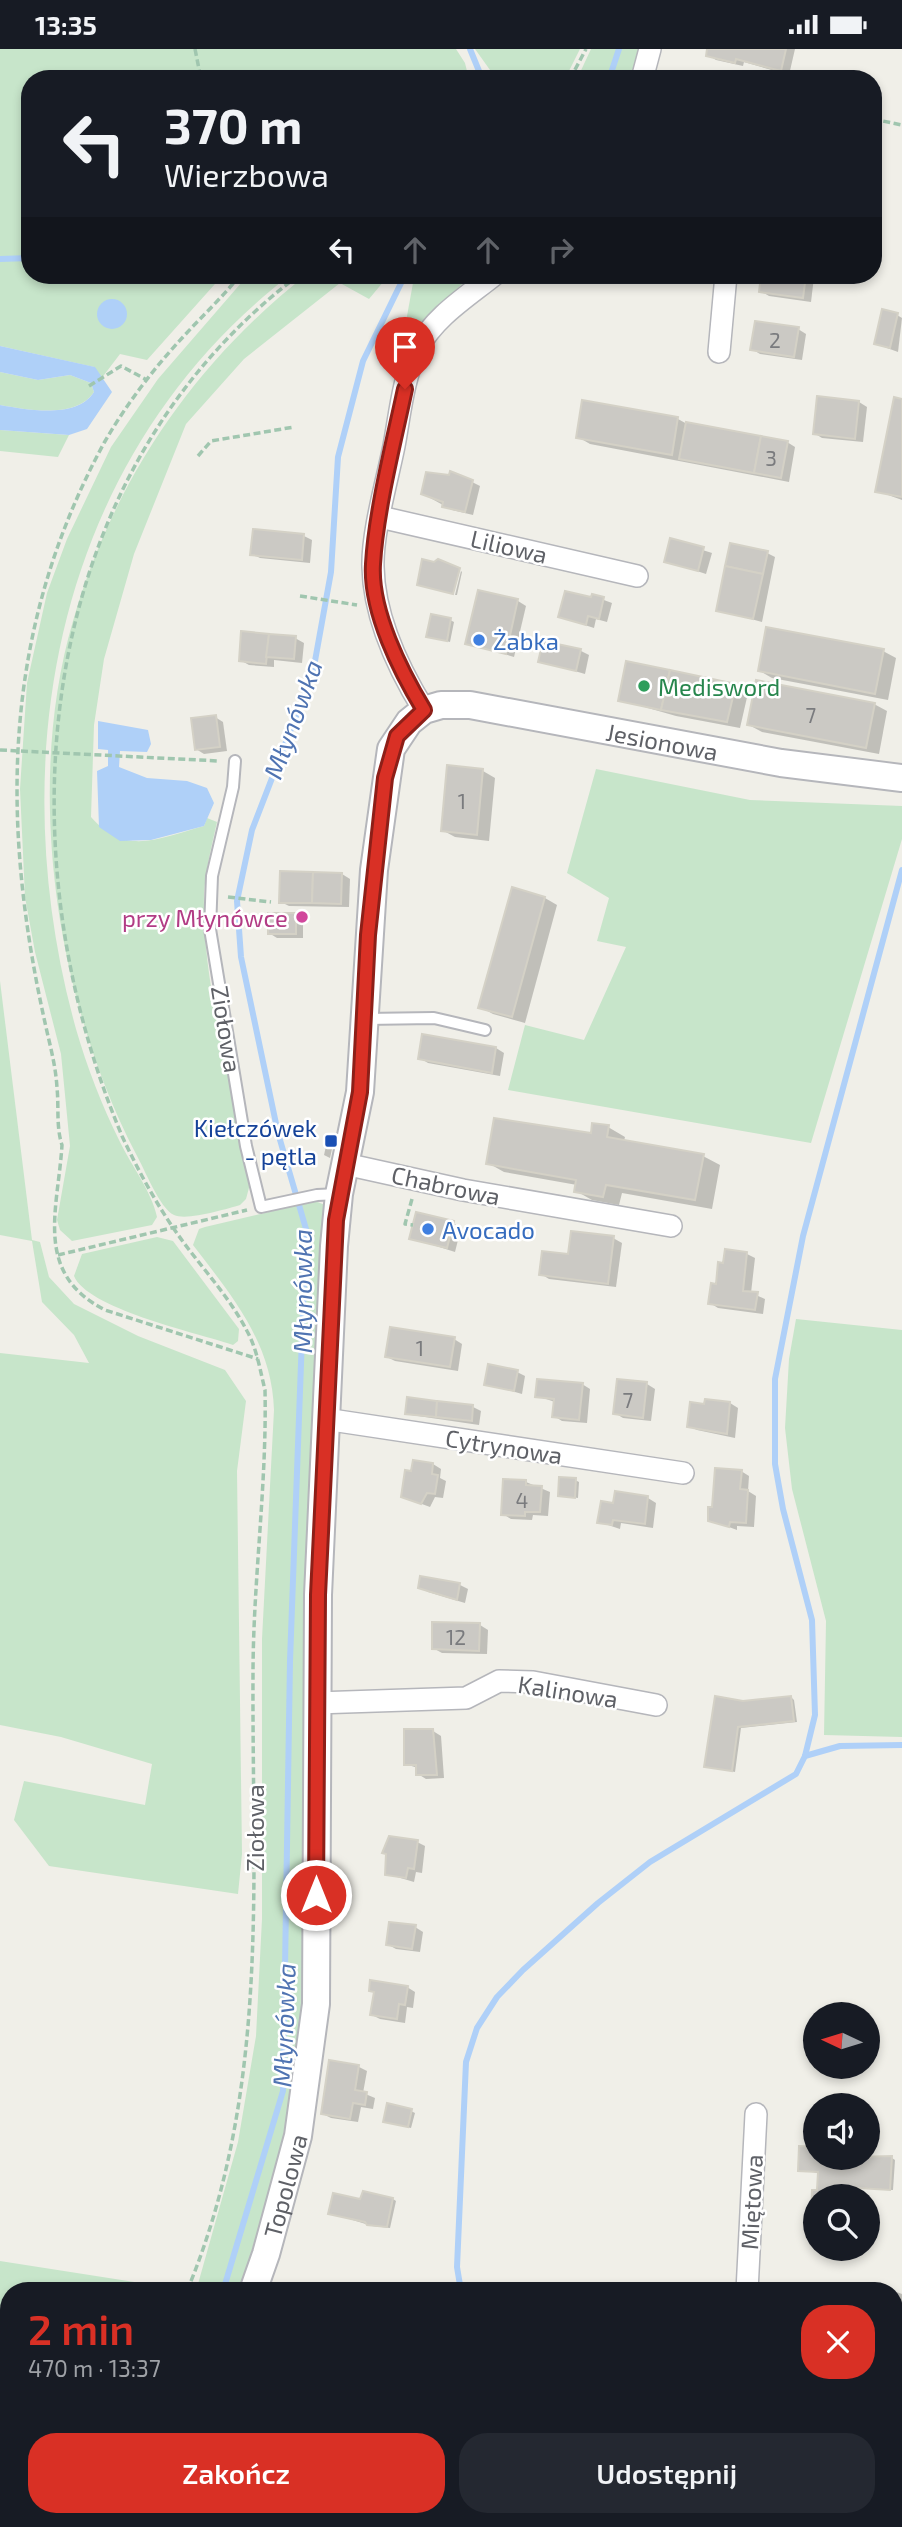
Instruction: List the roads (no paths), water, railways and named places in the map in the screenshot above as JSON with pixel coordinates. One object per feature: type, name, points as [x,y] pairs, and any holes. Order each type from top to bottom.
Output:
[{"type":"street","points":[[644,70],[650,49]]},
{"type":"street","points":[[424,710],[397,666],[380,608],[373,566],[408,373],[418,347],[451,309],[483,284]]},
{"type":"street","points":[[719,352],[725,284]]},
{"type":"street","name":"Liliowa","points":[[380,517],[637,576]]},
{"type":"street","name":"Jesionowa","points":[[424,710],[441,705],[470,705],[781,764],[902,778]]},
{"type":"street","name":"Topolowa","points":[[256,2282],[267,2254],[298,2136],[316,2004],[316,1703],[325,1419],[328,1194],[345,1164],[360,1092],[369,922],[385,778],[397,736],[424,710]]},
{"type":"street","name":"Chabrowa","points":[[345,1164],[417,1180],[671,1226]]},
{"type":"street","name":"Cytrynowa","points":[[325,1419],[683,1473]]},
{"type":"street","name":"Kalinowa","points":[[316,1703],[466,1698],[499,1681],[533,1682],[656,1705]]},
{"type":"street","name":"Miętowa","points":[[747,2282],[756,2114]]},
{"type":"lane","name":"Ziołowa","points":[[235,761],[233,787],[212,876],[211,929],[246,1146],[261,1207],[328,1194]]},
{"type":"lane","points":[[365,1019],[434,1018],[485,1030]]},
{"type":"water","points":[[112,299],[123,303],[127,314],[123,325],[112,329],[101,325],[97,314],[101,303]]},
{"type":"water","points":[[0,346],[95,367],[112,392],[87,429],[69,435],[0,430],[0,405],[51,411],[76,406],[86,401],[94,392],[91,383],[70,375],[38,380],[0,372]]},
{"type":"water","points":[[98,721],[148,730],[151,744],[147,752],[120,751],[119,767],[147,778],[187,781],[207,788],[214,803],[204,826],[151,840],[120,841],[99,827],[97,771],[108,766],[108,750],[98,749]]},
{"type":"waterway","name":"Młynówka","points":[[470,49],[479,70]]},
{"type":"waterway","points":[[612,70],[619,49]]},
{"type":"waterway","points":[[0,259],[21,258]]},
{"type":"waterway","name":"Młynówka","points":[[226,2282],[283,2091],[290,1661],[306,1229],[278,1133],[241,957],[237,901],[252,830],[313,672],[331,572],[338,457],[363,361],[401,284]]},
{"type":"waterway","points":[[460,2282],[457,2267],[466,2062],[477,2028],[497,1997],[598,1903],[650,1862],[796,1774],[805,1756],[815,1715],[812,1620],[783,1509],[775,1464],[775,1379],[803,1236],[902,870]]},
{"type":"waterway","points":[[805,1756],[840,1746],[902,1745]]},
{"type":"place","name":"Żabka","points":[[479,640]]},
{"type":"place","name":"Medisword","points":[[644,686]]},
{"type":"place","name":"przy Młynówce","points":[[302,917]]},
{"type":"place","name":"Kiełczówek - pętla","points":[[331,1141]]},
{"type":"place","name":"Avocado","points":[[428,1229]]}]
